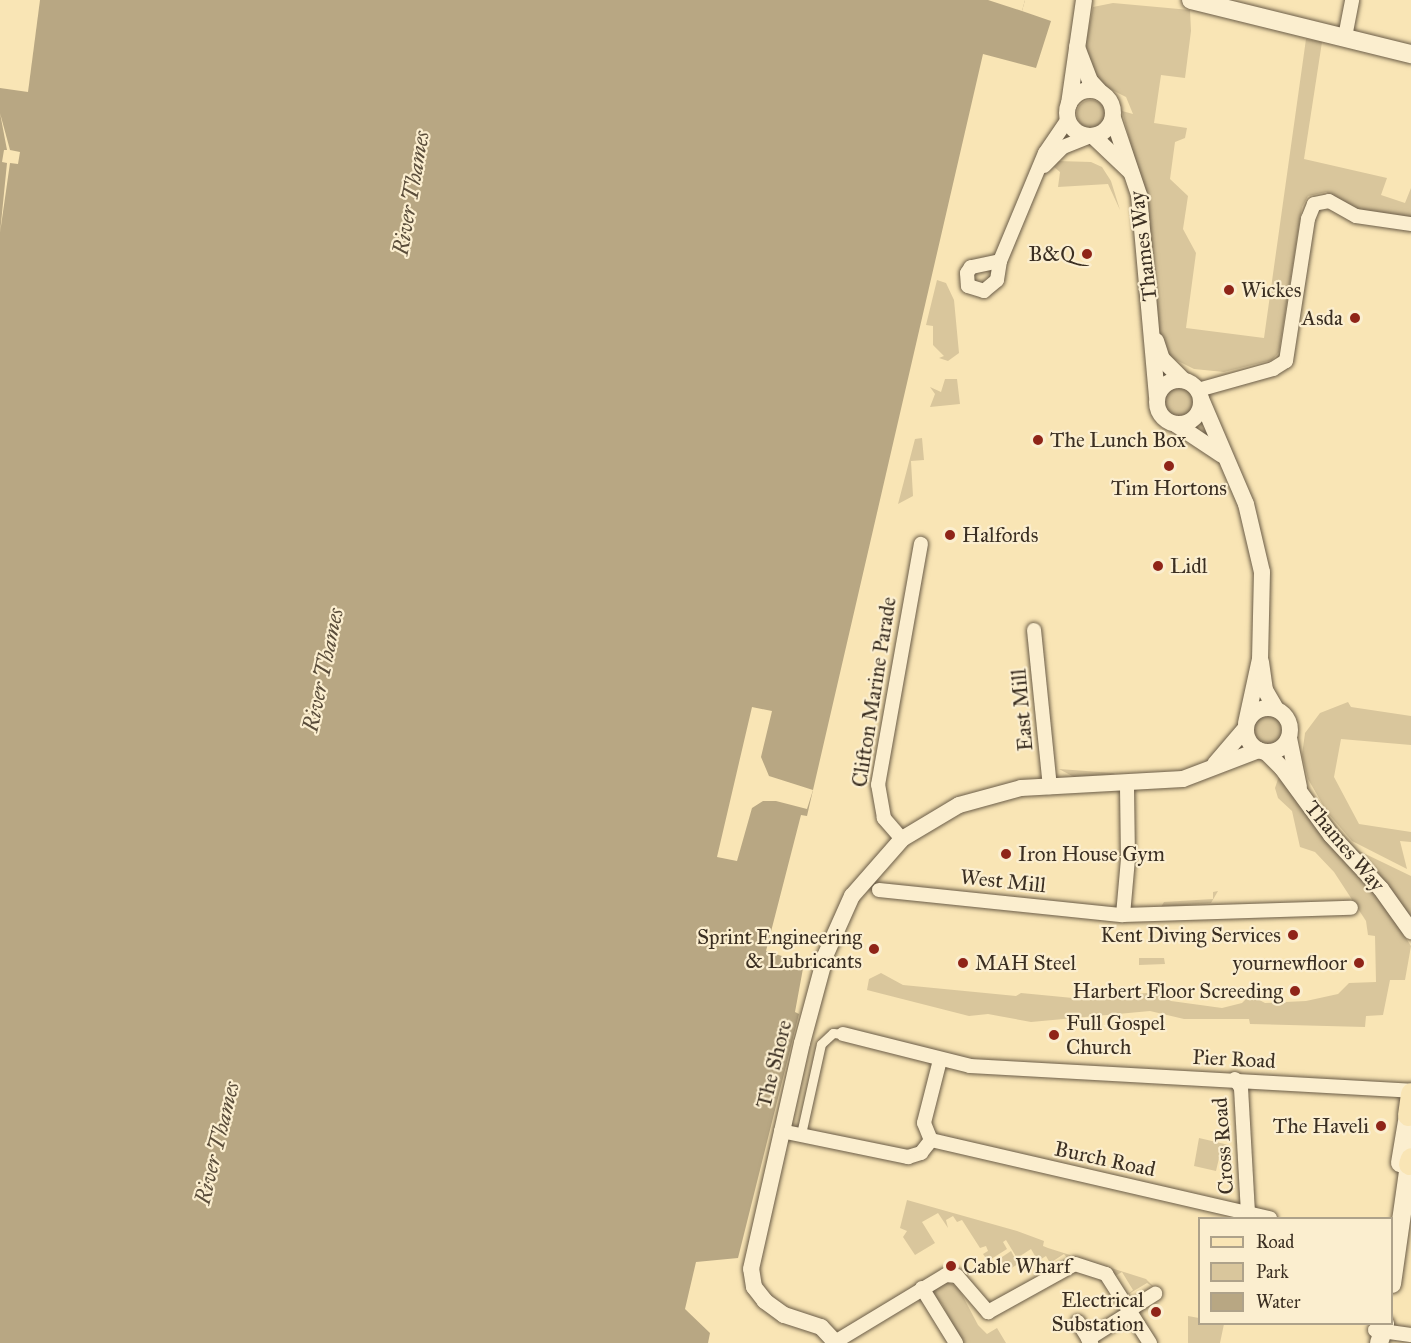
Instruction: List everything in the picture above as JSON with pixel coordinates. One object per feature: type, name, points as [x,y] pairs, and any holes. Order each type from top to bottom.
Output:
[{"type":"main road","points":[[1191,0],[1411,54]]},
{"type":"main road","points":[[1391,1217],[1410,1101]]},
{"type":"main road","points":[[1393,1271],[1395,1245],[1410,1157]]},
{"type":"street","points":[[1084,0],[1076,40],[1068,111],[1075,131],[1091,137]]},
{"type":"street","points":[[1345,37],[1352,0]]},
{"type":"street","points":[[1039,172],[1063,147],[1106,131],[1113,118],[1112,103],[1101,93],[1083,67],[1076,40]]},
{"type":"street","points":[[1000,261],[1045,153],[1068,111],[1086,90],[1101,93]]},
{"type":"street","name":"Thames Way","points":[[1113,118],[1134,177],[1142,218],[1157,396]]},
{"type":"street","name":"Thames Way","points":[[1091,137],[1114,152],[1134,177]]},
{"type":"street","points":[[1199,395],[1273,369],[1286,361],[1308,219],[1314,204],[1329,201],[1356,216],[1411,224]]},
{"type":"street","name":"Thames Way","points":[[1151,316],[1162,359],[1184,380]]},
{"type":"street","points":[[1227,460],[1210,443],[1160,415],[1157,396],[1170,382],[1184,380],[1199,395],[1227,460],[1257,540],[1264,599],[1260,659],[1246,726],[1248,741],[1262,751]]},
{"type":"street","points":[[1177,425],[1195,418],[1199,395]]},
{"type":"street","name":"Clifton Marine Parade","points":[[902,839],[884,818],[878,785],[921,544]]},
{"type":"street","name":"East Mill","points":[[1034,630],[1050,786]]},
{"type":"street","points":[[902,839],[959,805],[998,793],[1050,786],[1183,779],[1262,751],[1280,749],[1289,738],[1289,723],[1276,709],[1265,690],[1260,659]]},
{"type":"street","points":[[1208,771],[1258,710],[1276,709]]},
{"type":"street","name":"Thames Way","points":[[1289,738],[1300,791]]},
{"type":"street","name":"Thames Way","points":[[1262,751],[1300,791],[1321,824],[1381,889],[1411,931]]},
{"type":"street","points":[[1123,915],[1127,783]]},
{"type":"street","name":"The Shore","points":[[835,1342],[820,1326],[781,1313],[755,1290],[752,1261],[781,1131],[826,954],[852,896],[879,862],[902,839]]},
{"type":"street","name":"West Mill","points":[[879,890],[1123,915],[1351,908]]},
{"type":"street","points":[[801,1134],[822,1044],[833,1033],[843,1034]]},
{"type":"street","name":"Pier Road","points":[[843,1034],[970,1066],[1235,1080],[1410,1101]]},
{"type":"street","points":[[781,1131],[908,1157],[921,1153],[931,1140],[924,1123],[940,1060]]},
{"type":"street","name":"Cross Road","points":[[1235,1080],[1241,1088],[1248,1212]]},
{"type":"street","name":"Burch Road","points":[[931,1140],[1266,1217]]},
{"type":"street","points":[[835,1342],[922,1288],[954,1275],[988,1312],[1075,1264],[1106,1273],[1150,1343]]},
{"type":"street","points":[[922,1288],[956,1343]]},
{"type":"street","points":[[1078,1322],[1089,1341],[1155,1294]]},
{"type":"street","points":[[1379,1332],[1411,1335]]},
{"type":"green space","points":[[1113,3],[1190,10],[1191,31],[1185,78],[1161,75],[1154,123],[1187,128],[1185,138],[1175,142],[1170,179],[1188,196],[1183,229],[1196,253],[1186,328],[1264,338],[1306,39],[1322,42],[1304,159],[1387,178],[1381,195],[1405,203],[1411,188],[1411,220],[1349,207],[1326,192],[1308,196],[1302,207],[1279,352],[1272,360],[1224,372],[1194,369],[1170,357],[1159,339],[1146,203],[1122,111],[1133,114],[1126,97],[1102,85],[1088,64],[1086,42],[1093,7]]},
{"type":"green space","points":[[1091,100],[1101,104],[1105,114],[1101,124],[1091,128],[1081,124],[1077,114],[1081,104]]},
{"type":"green space","points":[[1058,161],[1091,162],[1102,167],[1111,181],[1120,210],[1108,184],[1058,187],[1060,172],[1054,167]]},
{"type":"green space","points":[[937,280],[946,283],[954,300],[959,353],[948,361],[939,358],[944,356],[933,345],[933,326],[926,325]]},
{"type":"green space","points":[[945,379],[957,379],[960,404],[930,407],[935,394],[930,387],[941,392]]},
{"type":"green space","points":[[1179,386],[1190,391],[1195,402],[1190,413],[1179,418],[1168,413],[1163,402],[1168,391]]},
{"type":"green space","points":[[922,438],[924,460],[911,461],[913,496],[898,504],[915,439]]},
{"type":"green space","points":[[1348,702],[1351,707],[1411,716],[1411,745],[1341,739],[1334,777],[1359,824],[1411,832],[1411,842],[1400,841],[1407,869],[1352,841],[1327,812],[1308,779],[1302,755],[1305,733],[1320,713]]},
{"type":"green space","points":[[1268,715],[1279,720],[1284,731],[1279,742],[1268,747],[1257,742],[1252,731],[1257,720]]},
{"type":"green space","points":[[1059,769],[1113,773],[1115,774],[1074,777]]},
{"type":"green space","points":[[1280,773],[1381,899],[1411,946],[1405,980],[1390,980],[1383,1015],[1366,1016],[1365,1027],[1250,1024],[1249,1019],[1184,1019],[1150,1011],[1031,1022],[988,1014],[969,1016],[867,990],[869,979],[881,973],[903,985],[1016,996],[1021,993],[1073,998],[1162,992],[1171,1001],[1222,1008],[1242,1003],[1250,995],[1265,1003],[1306,1001],[1338,994],[1349,983],[1376,982],[1375,936],[1368,935],[1366,921],[1334,872],[1315,852],[1300,847],[1292,811],[1278,798],[1275,788]]},
{"type":"green space","points":[[1355,849],[1411,876],[1411,920],[1377,872]]},
{"type":"green space","points":[[1218,891],[1211,903],[1161,907],[1164,902],[1213,899],[1213,892]]},
{"type":"green space","points":[[1139,958],[1164,958],[1165,964],[1139,965]]},
{"type":"green space","points":[[1199,1138],[1229,1145],[1231,1158],[1220,1154],[1216,1171],[1194,1166]]},
{"type":"green space","points":[[907,1200],[1017,1231],[1044,1241],[1043,1246],[1048,1248],[1146,1279],[1155,1288],[1147,1283],[1127,1295],[1133,1290],[1122,1272],[1115,1276],[1110,1269],[1074,1259],[1069,1261],[1064,1254],[1050,1263],[1046,1256],[1038,1261],[1031,1249],[1017,1258],[1006,1240],[1003,1242],[1007,1249],[988,1261],[983,1254],[988,1251],[986,1246],[980,1248],[962,1220],[957,1222],[953,1216],[946,1220],[948,1228],[938,1213],[922,1222],[935,1243],[915,1255],[903,1237],[907,1231],[900,1228]]},
{"type":"green space","points":[[1011,1251],[1018,1264],[1008,1270],[996,1261]]},
{"type":"green space","points":[[947,1282],[958,1287],[978,1325],[987,1334],[997,1328],[1006,1343],[962,1343],[942,1304],[930,1292]]},
{"type":"green space","points":[[1188,1316],[1198,1318],[1198,1325],[1224,1325],[1220,1343],[1188,1343]]},
{"type":"water","name":"River Thames","points":[[0,0],[1025,0],[1022,11],[1051,21],[1036,68],[983,54],[807,816],[801,815],[766,951],[804,963],[795,1012],[799,1014],[738,1258],[696,1262],[685,1309],[710,1333],[708,1343],[0,1343]]},
{"type":"pier","points":[[0,0],[40,0],[28,92],[0,88]]},
{"type":"pier","points":[[988,0],[1025,0],[1022,11]]},
{"type":"pier","points":[[0,113],[10,150],[20,152],[18,164],[10,163],[0,233],[7,163],[2,162],[4,150],[7,150]]},
{"type":"pier","points":[[752,707],[772,711],[761,757],[769,776],[813,790],[807,809],[776,801],[763,801],[752,808],[737,861],[717,857]]},
{"type":"place","name":"B&Q","points":[[1087,254]]},
{"type":"place","name":"Wickes","points":[[1229,290]]},
{"type":"place","name":"Asda","points":[[1355,318]]},
{"type":"place","name":"The Lunch Box","points":[[1038,440]]},
{"type":"place","name":"Tim Hortons","points":[[1169,466]]},
{"type":"place","name":"Halfords","points":[[950,535]]},
{"type":"place","name":"Lidl","points":[[1158,566]]},
{"type":"place","name":"Iron House Gym","points":[[1006,854]]},
{"type":"place","name":"Kent Diving Services","points":[[1293,935]]},
{"type":"place","name":"Sprint Engineering & Lubricants","points":[[874,949]]},
{"type":"place","name":"MAH Steel","points":[[963,963]]},
{"type":"place","name":"yournewfloor","points":[[1359,963]]},
{"type":"place","name":"Harbert Floor Screeding","points":[[1295,991]]},
{"type":"place","name":"Full Gospel Church","points":[[1054,1035]]},
{"type":"place","name":"The Haveli","points":[[1381,1126]]},
{"type":"place","name":"Cable Wharf","points":[[951,1266]]},
{"type":"place","name":"Electrical Substation","points":[[1156,1312]]}]
